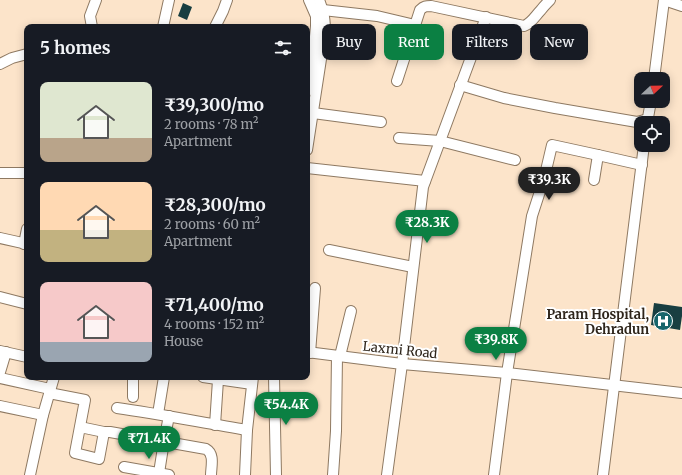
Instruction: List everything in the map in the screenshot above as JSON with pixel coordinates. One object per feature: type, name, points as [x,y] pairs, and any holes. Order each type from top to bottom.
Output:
[{"type":"street","points":[[91,24],[90,16],[96,0]]},
{"type":"street","points":[[164,24],[169,0]]},
{"type":"street","points":[[216,24],[227,0]]},
{"type":"street","points":[[309,0],[316,16],[310,101]]},
{"type":"street","points":[[310,108],[325,33],[325,21],[319,0]]},
{"type":"street","points":[[415,24],[420,10],[426,6],[524,26],[532,21],[550,0]]},
{"type":"street","points":[[655,72],[664,0],[682,6]]},
{"type":"street","points":[[323,10],[377,16],[411,24]]},
{"type":"street","points":[[387,475],[423,187],[486,18]]},
{"type":"street","points":[[0,64],[12,58],[24,55]]},
{"type":"street","points":[[397,81],[404,60]]},
{"type":"street","points":[[460,85],[504,98],[634,121]]},
{"type":"street","points":[[310,113],[382,122]]},
{"type":"street","points":[[399,138],[440,141],[514,160]]},
{"type":"street","points":[[494,475],[507,373],[532,216],[544,179],[552,145],[642,165]]},
{"type":"street","points":[[603,475],[643,152]]},
{"type":"street","points":[[594,180],[598,156]]},
{"type":"street","points":[[310,168],[425,181]]},
{"type":"street","points":[[0,173],[24,173]]},
{"type":"street","points":[[0,238],[24,244]]},
{"type":"street","points":[[329,250],[413,267]]},
{"type":"street","points":[[310,334],[315,288]]},
{"type":"street","points":[[0,297],[24,303]]},
{"type":"street","points":[[333,475],[338,356],[351,311]]},
{"type":"street","points":[[0,372],[3,352],[24,356]]},
{"type":"street","name":"Laxmi Road","points":[[310,352],[402,364],[507,373],[682,393]]},
{"type":"street","points":[[0,378],[86,400],[75,453],[99,459],[104,432]]},
{"type":"street","points":[[30,475],[43,415],[53,380]]},
{"type":"street","points":[[132,397],[133,380]]},
{"type":"street","points":[[158,414],[164,380]]},
{"type":"street","points":[[215,425],[218,380],[252,381],[247,430],[246,475]]},
{"type":"street","points":[[274,380],[276,475]]},
{"type":"street","points":[[280,380],[283,475]]},
{"type":"street","points":[[0,406],[43,415]]},
{"type":"street","points":[[117,408],[247,430]]},
{"type":"street","points":[[124,467],[164,474],[164,441],[169,416]]},
{"type":"street","points":[[80,427],[206,449],[209,451],[212,460],[211,475]]},
{"type":"building","points":[[183,3],[192,7],[187,20],[178,16]]},
{"type":"building","points":[[654,303],[682,307],[680,330],[651,325]]},
{"type":"place","name":"Param Hospital, Dehradun","points":[[663,321]]}]
